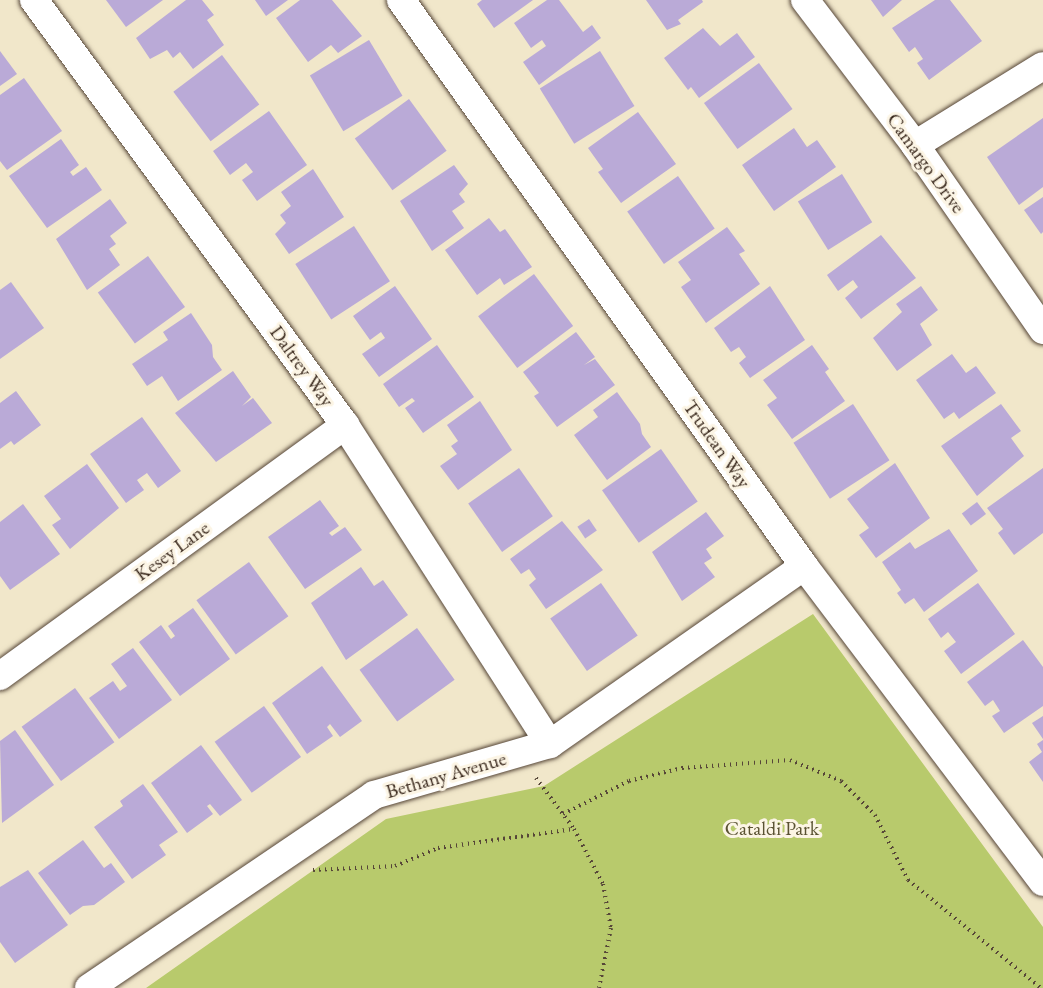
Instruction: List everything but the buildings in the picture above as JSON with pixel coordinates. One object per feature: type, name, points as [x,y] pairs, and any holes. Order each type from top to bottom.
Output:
[{"type":"street","name":"Daltrey Way","points":[[34,0],[345,425],[550,744]]},
{"type":"street","name":"Trudean Way","points":[[401,0],[804,566],[1043,882]]},
{"type":"street","name":"Camargo Drive","points":[[805,0],[915,145],[1043,330]]},
{"type":"street","points":[[915,145],[1043,66]]},
{"type":"street","name":"Kesey Lane","points":[[0,676],[345,425]]},
{"type":"street","name":"Bethany Avenue","points":[[89,988],[374,795],[550,744],[804,566]]},
{"type":"path","points":[[563,814],[629,781],[682,768],[790,760],[841,782],[875,815],[908,880],[1041,988]]},
{"type":"path","points":[[536,778],[574,829],[603,884],[610,928],[599,988]]},
{"type":"path","points":[[303,870],[395,866],[438,848],[574,829]]},
{"type":"green space","name":"Cataldi Park","points":[[813,614],[1043,927],[1043,988],[146,988],[386,819],[544,786]]}]
